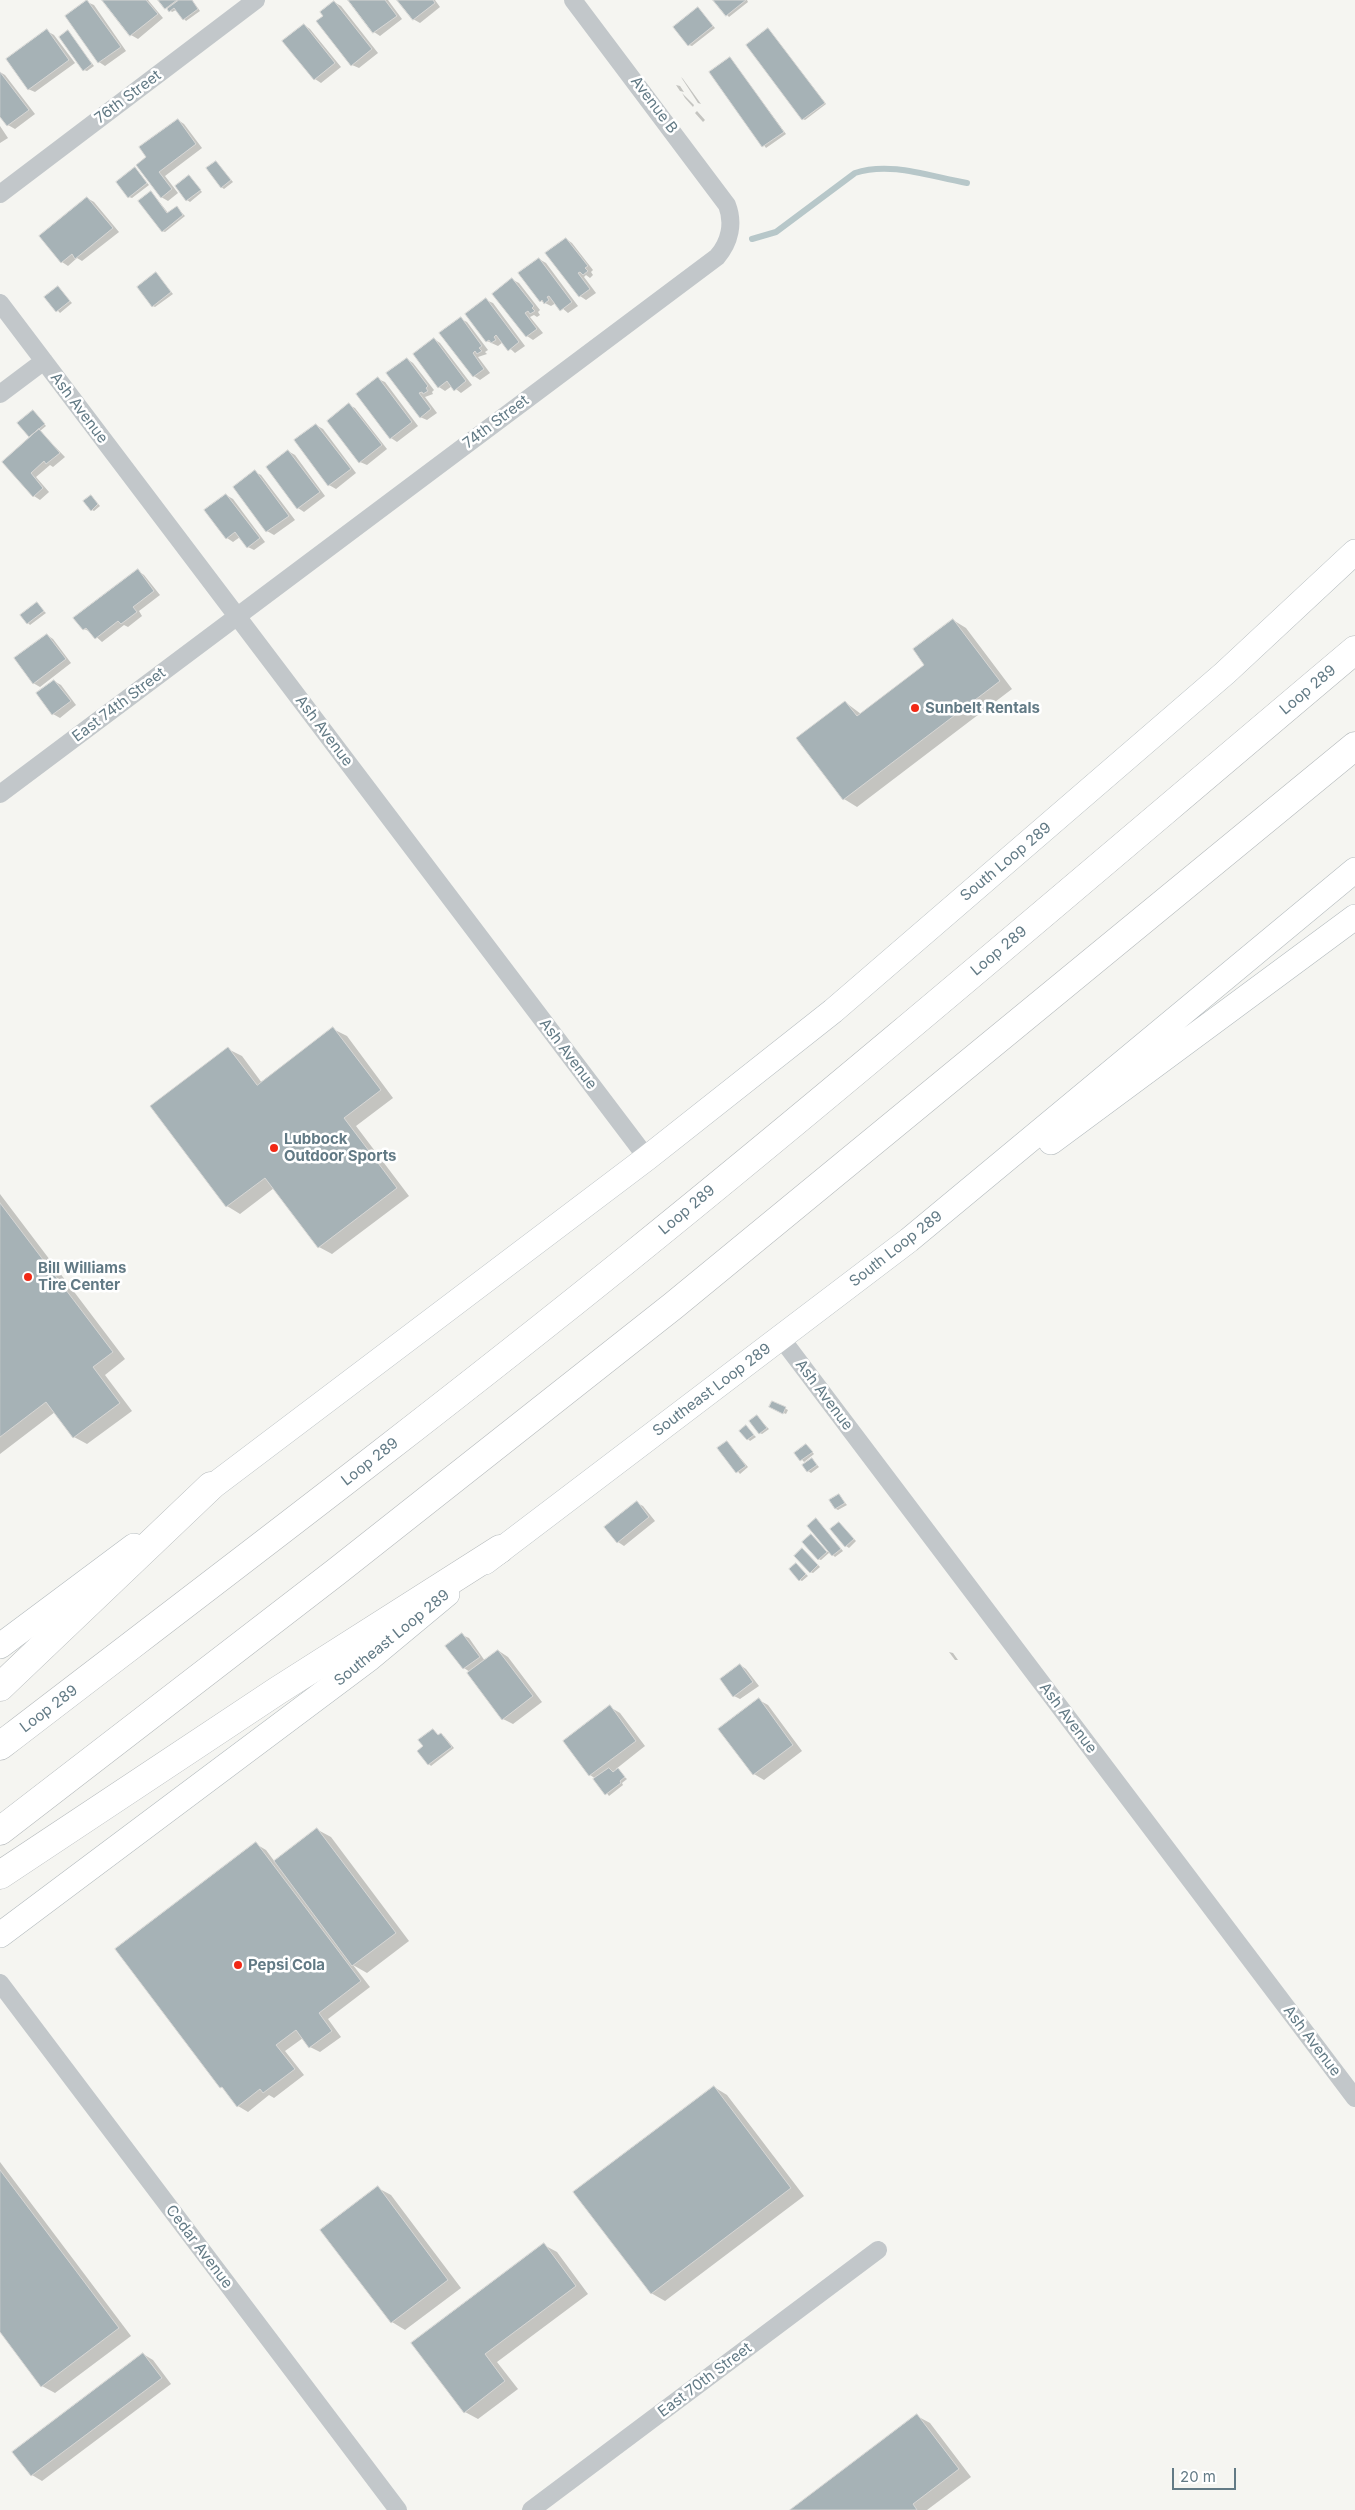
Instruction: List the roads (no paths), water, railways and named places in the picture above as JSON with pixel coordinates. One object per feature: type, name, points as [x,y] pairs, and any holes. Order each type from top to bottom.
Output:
[{"type":"highway","name":"Loop 289","points":[[0,1746],[468,1387],[631,1256],[885,1047],[1355,650]]},
{"type":"highway","points":[[0,1831],[336,1572],[674,1306],[1355,746]]},
{"type":"highway","points":[[0,1686],[211,1486]]},
{"type":"highway","points":[[0,1875],[277,1691],[500,1549]]},
{"type":"main road","points":[[1225,673],[1355,535]]},
{"type":"main road","name":"South Loop 289","points":[[647,1158],[833,1011],[1225,673],[1355,552]]},
{"type":"main road","name":"South Loop 289","points":[[781,1338],[909,1240],[1355,870]]},
{"type":"main road","points":[[909,1240],[953,1213],[1023,1163],[1355,917]]},
{"type":"main road","points":[[0,1646],[647,1158]]},
{"type":"main road","name":"Southeast Loop 289","points":[[0,1935],[362,1664],[500,1549],[781,1338]]},
{"type":"street","name":"76th Street","points":[[0,194],[256,0]]},
{"type":"street","name":"Avenue B","points":[[573,0],[716,188],[730,213]]},
{"type":"street","name":"74th Street","points":[[237,616],[718,257],[724,249],[731,230],[730,213]]},
{"type":"street","name":"Ash Avenue","points":[[0,304],[647,1158]]},
{"type":"street","points":[[0,394],[44,361]]},
{"type":"street","name":"East 74th Street","points":[[0,794],[237,616]]},
{"type":"street","name":"Ash Avenue","points":[[781,1338],[1355,2098]]},
{"type":"street","name":"Cedar Avenue","points":[[0,1983],[398,2510]]},
{"type":"street","name":"East 70th Street","points":[[531,2510],[878,2250]]},
{"type":"waterway","points":[[752,239],[776,232],[855,173],[869,170],[897,169],[967,183]]},
{"type":"place","name":"Sunbelt Rentals","points":[[915,708]]},
{"type":"place","name":"Lubbock Outdoor Sports","points":[[274,1148]]},
{"type":"place","name":"Bill Williams Tire Center","points":[[28,1277]]},
{"type":"place","name":"Pepsi Cola","points":[[238,1965]]}]
